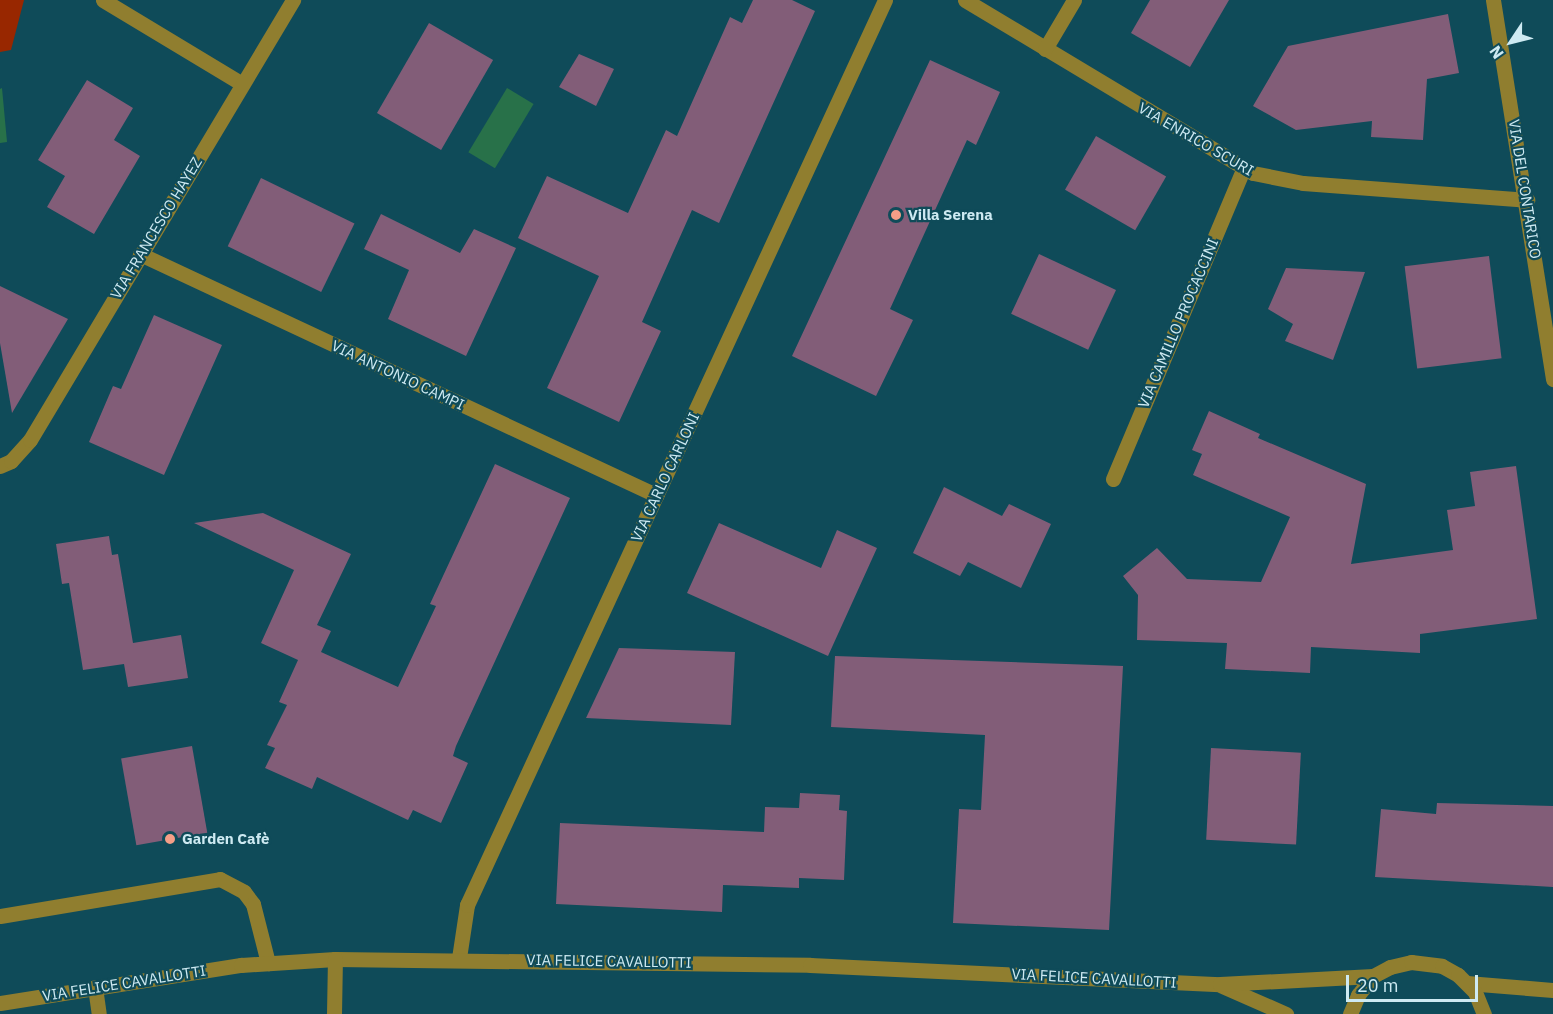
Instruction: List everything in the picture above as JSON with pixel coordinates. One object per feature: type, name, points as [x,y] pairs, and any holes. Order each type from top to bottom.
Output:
[{"type":"street","points":[[103,0],[242,84]]},
{"type":"street","name":"VIA FRANCESCO HAYEZ","points":[[0,466],[19,454],[293,0]]},
{"type":"street","name":"VIA CARLO CARLONI","points":[[459,958],[467,905],[885,0]]},
{"type":"street","name":"VIA ENRICO SCURI","points":[[965,0],[1244,167],[1277,181],[1527,200]]},
{"type":"street","points":[[1045,49],[1074,0]]},
{"type":"street","name":"VIA DEL CONTARICO","points":[[1493,0],[1527,200],[1553,379]]},
{"type":"street","name":"VIA CAMILLO PROCACCINI","points":[[1113,479],[1244,167]]},
{"type":"street","name":"VIA ANTONIO CAMPI","points":[[140,254],[656,495]]},
{"type":"street","points":[[0,916],[220,879],[244,892],[253,904],[268,963]]},
{"type":"street","name":"VIA FELICE CAVALLOTTI","points":[[0,1003],[95,987],[268,963],[335,959],[459,958],[810,965],[1220,984],[1373,976],[1390,967],[1425,962],[1442,966],[1467,983]]},
{"type":"street","points":[[334,1014],[335,959]]},
{"type":"street","points":[[1350,1014],[1358,995],[1373,976]]},
{"type":"street","points":[[1467,983],[1553,990]]},
{"type":"street","points":[[1467,983],[1484,1014]]},
{"type":"street","name":"VIA FELICE CAVALLOTTI","points":[[1220,984],[1286,1014]]},
{"type":"street","points":[[95,987],[99,1014]]},
{"type":"shaded area","points":[[0,0],[24,0],[11,50],[0,52]]},
{"type":"shaded area","points":[[2,88],[7,142],[0,143],[0,89]]},
{"type":"shaded area","points":[[507,88],[534,104],[495,168],[468,152]]},
{"type":"building","points":[[753,0],[792,0],[815,11],[719,223],[692,210],[642,322],[661,331],[619,422],[547,388],[599,276],[518,238],[547,176],[628,213],[666,130],[677,136],[730,17],[742,23]]},
{"type":"building","points":[[1150,0],[1229,0],[1190,67],[1131,33]]},
{"type":"building","points":[[1448,14],[1459,73],[1427,79],[1423,140],[1371,137],[1372,121],[1296,130],[1253,106],[1288,46]]},
{"type":"building","points":[[429,23],[493,60],[441,150],[377,113]]},
{"type":"building","points":[[579,54],[614,69],[596,106],[559,87]]},
{"type":"building","points":[[930,60],[1000,92],[976,145],[967,140],[890,309],[913,320],[876,396],[792,356]]},
{"type":"building","points":[[87,80],[133,108],[114,140],[140,156],[94,234],[47,207],[65,176],[38,160]]},
{"type":"building","points":[[1096,136],[1166,176],[1135,230],[1065,190]]},
{"type":"building","points":[[261,178],[354,224],[321,292],[228,246]]},
{"type":"building","points":[[381,214],[460,253],[474,229],[516,248],[466,356],[388,319],[409,270],[364,249]]},
{"type":"building","points":[[1039,254],[1116,290],[1088,350],[1011,314]]},
{"type":"building","points":[[1489,256],[1502,358],[1417,369],[1405,266]]},
{"type":"building","points":[[1286,268],[1365,272],[1333,360],[1285,341],[1293,324],[1268,309]]},
{"type":"building","points":[[0,286],[68,319],[12,413],[0,343]]},
{"type":"building","points":[[154,315],[222,345],[164,475],[89,442],[113,386],[121,389]]},
{"type":"building","points":[[1209,411],[1260,434],[1258,438],[1366,484],[1351,564],[1453,550],[1447,510],[1475,506],[1470,472],[1516,466],[1537,619],[1420,634],[1420,653],[1311,647],[1310,673],[1225,669],[1227,643],[1137,640],[1138,595],[1123,576],[1157,548],[1187,579],[1261,582],[1290,517],[1193,475],[1202,454],[1192,450]]},
{"type":"building","points":[[495,464],[570,498],[456,746],[453,756],[468,763],[441,823],[413,810],[408,820],[317,777],[312,789],[265,768],[275,748],[267,745],[287,705],[279,702],[298,660],[261,643],[294,570],[194,523],[263,513],[351,554],[317,625],[331,631],[321,652],[398,687],[436,606],[430,604]]},
{"type":"building","points":[[944,487],[1002,516],[1009,504],[1051,524],[1021,588],[968,562],[960,576],[913,553]]},
{"type":"building","points":[[719,523],[821,568],[837,530],[877,548],[828,656],[687,593]]},
{"type":"building","points":[[109,536],[112,555],[118,554],[133,643],[181,635],[188,678],[128,687],[124,664],[83,670],[69,583],[62,584],[56,544]]},
{"type":"building","points":[[619,648],[735,652],[731,725],[586,718]]},
{"type":"building","points":[[835,656],[1123,666],[1109,930],[953,923],[959,809],[981,810],[985,735],[831,727]]},
{"type":"building","points":[[192,746],[207,833],[136,845],[121,759]]},
{"type":"building","points":[[1211,748],[1301,753],[1296,845],[1206,840]]},
{"type":"building","points":[[800,793],[840,795],[839,810],[847,811],[844,880],[799,878],[799,888],[723,885],[722,912],[556,904],[560,823],[764,832],[765,807],[799,808]]},
{"type":"building","points":[[1437,803],[1553,806],[1553,887],[1375,877],[1381,809],[1436,814]]},
{"type":"place","name":"Villa Serena","points":[[896,215]]},
{"type":"place","name":"Garden Cafè","points":[[170,839]]}]
